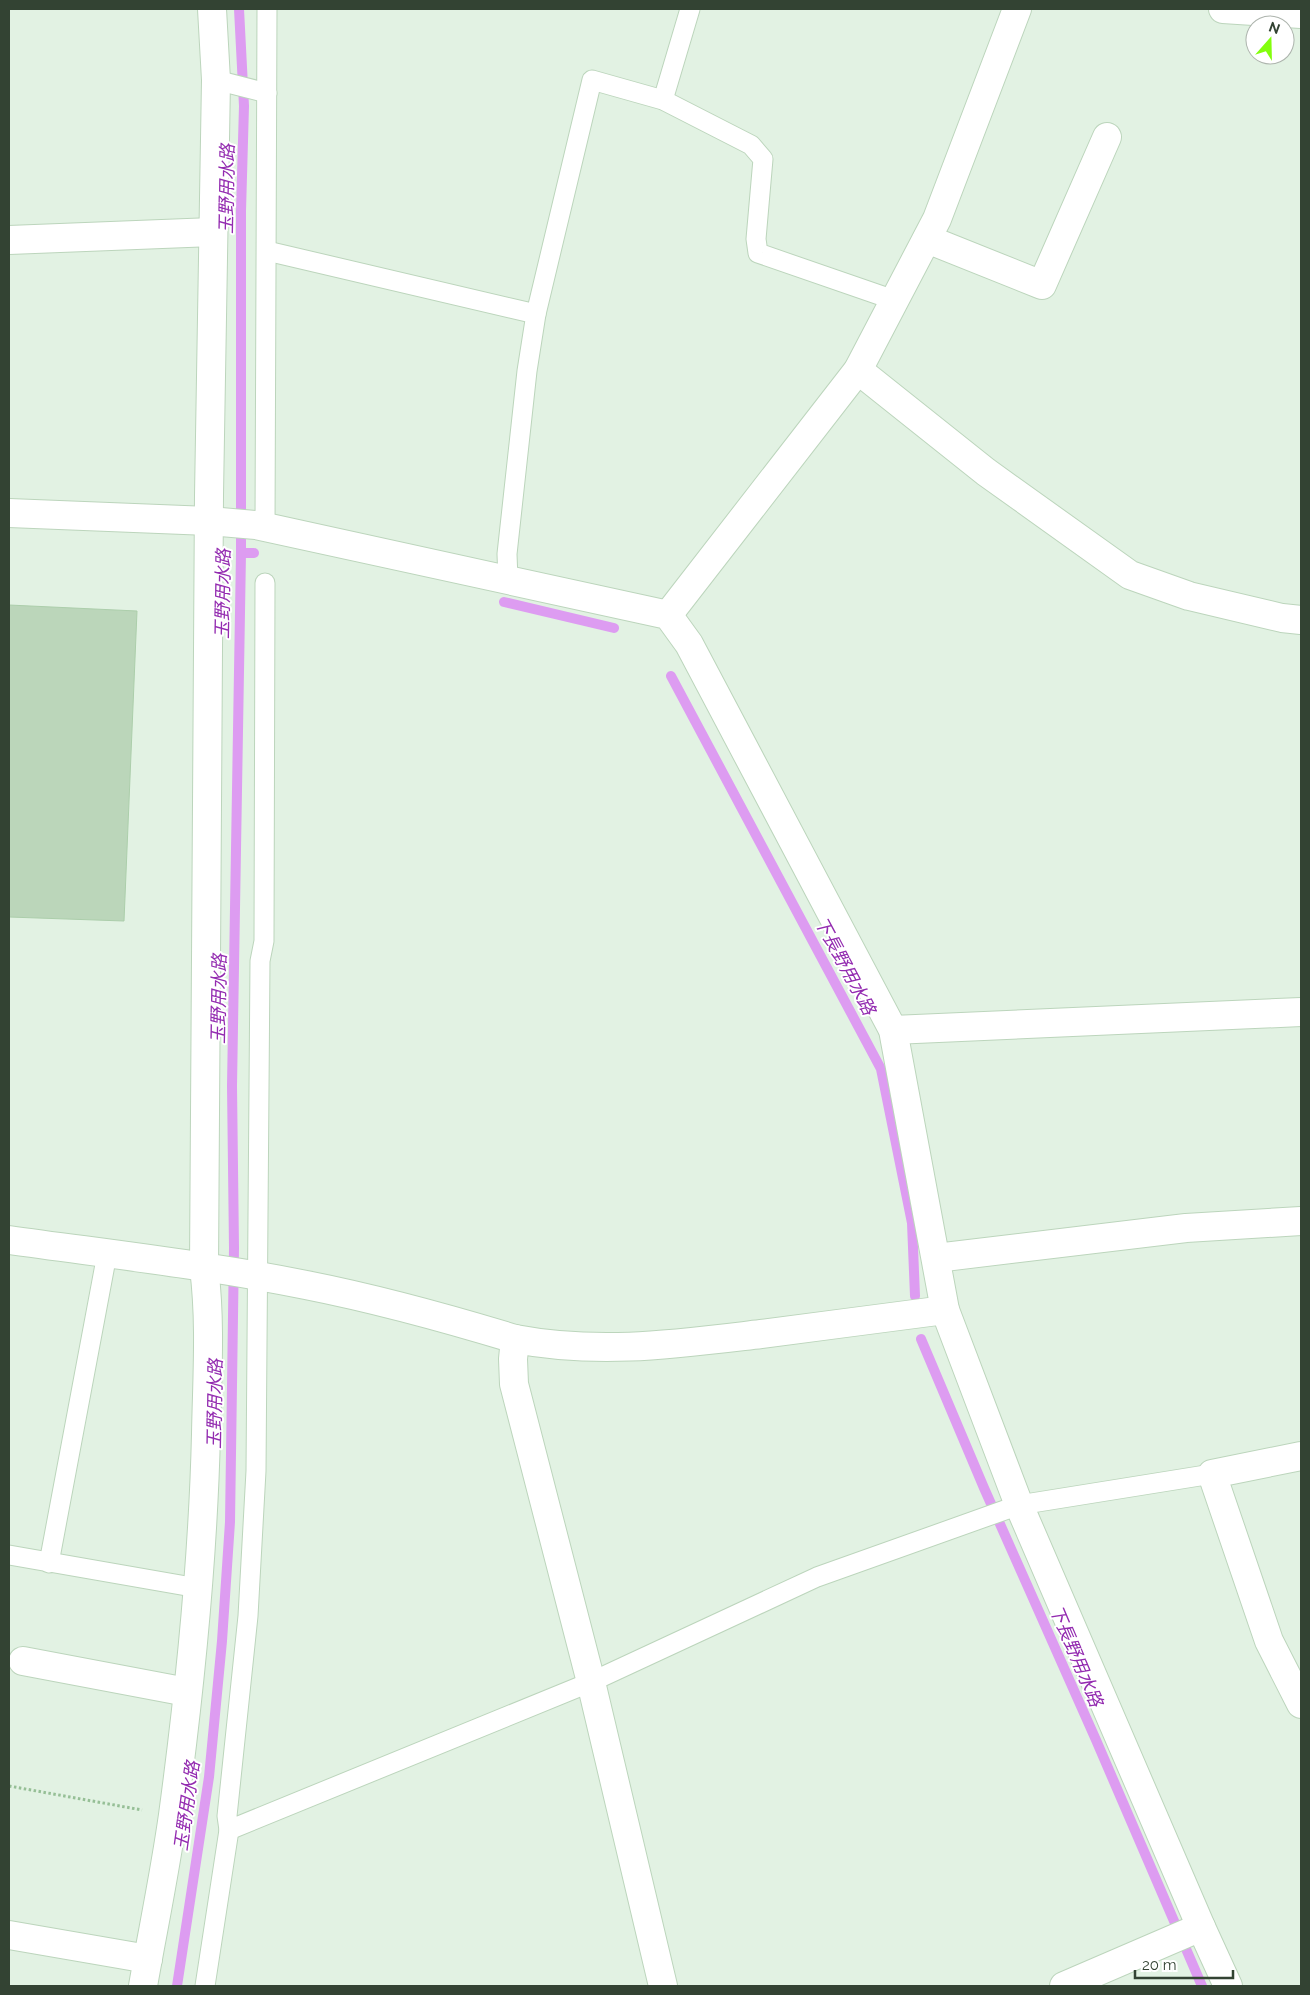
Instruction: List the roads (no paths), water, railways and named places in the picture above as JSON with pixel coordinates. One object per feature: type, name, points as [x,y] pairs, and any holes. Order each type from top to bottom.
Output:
[{"type":"street","points":[[143,1986],[173,1815],[203,1526],[207,1289],[209,1269],[218,522],[213,232],[224,82],[212,9]]},
{"type":"street","points":[[668,615],[858,370],[937,219],[1018,9]]},
{"type":"street","points":[[1223,9],[1301,14]]},
{"type":"street","points":[[927,239],[1042,285],[1107,137]]},
{"type":"street","points":[[9,240],[213,232]]},
{"type":"street","points":[[858,370],[986,472],[1130,575],[1189,596],[1282,618],[1301,620]]},
{"type":"street","points":[[9,513],[218,522],[260,527],[668,615],[689,644],[892,1030],[945,1310],[1004,1511],[1188,1933],[1228,1986]]},
{"type":"street","points":[[892,1030],[1301,1012]]},
{"type":"street","points":[[936,1258],[1186,1228],[1301,1221]]},
{"type":"street","points":[[9,1240],[254,1276],[373,1299],[515,1339],[544,1344],[604,1348],[662,1346],[945,1310]]},
{"type":"street","points":[[515,1339],[513,1359],[514,1384],[591,1682],[663,1986]]},
{"type":"street","points":[[1301,1456],[1212,1474],[1269,1640],[1301,1704]]},
{"type":"street","points":[[22,1661],[187,1692]]},
{"type":"street","points":[[1064,1986],[1188,1933]]},
{"type":"street","points":[[9,1936],[148,1959]]},
{"type":"lane","points":[[260,527],[267,251],[267,9]]},
{"type":"lane","points":[[663,100],[690,9]]},
{"type":"lane","points":[[508,580],[508,544],[527,371],[536,314],[592,80],[663,100],[751,145],[763,159],[756,239],[758,253],[894,300]]},
{"type":"lane","points":[[224,82],[266,93]]},
{"type":"lane","points":[[267,251],[536,314]]},
{"type":"lane","points":[[206,1986],[229,1830],[227,1816],[248,1616],[256,1471],[254,1276],[260,961],[264,941],[265,583]]},
{"type":"lane","points":[[49,1563],[107,1254]]},
{"type":"lane","points":[[229,1830],[591,1682],[817,1577],[1004,1511],[1212,1474]]},
{"type":"lane","points":[[9,1555],[198,1588]]},
{"type":"waterway","name":"玉野用水路","points":[[177,1986],[209,1777],[222,1641],[230,1522],[234,1248],[232,1086],[241,553],[241,211],[244,106],[239,9]]},
{"type":"waterway","name":"下長野用水路","points":[[241,553],[254,553]]},
{"type":"waterway","name":"下長野用水路","points":[[504,602],[614,628]]},
{"type":"waterway","name":"下長野用水路","points":[[671,676],[881,1069],[912,1223],[915,1296]]},
{"type":"waterway","name":"下長野用水路","points":[[921,1339],[984,1488],[1096,1740],[1202,1986]]}]
